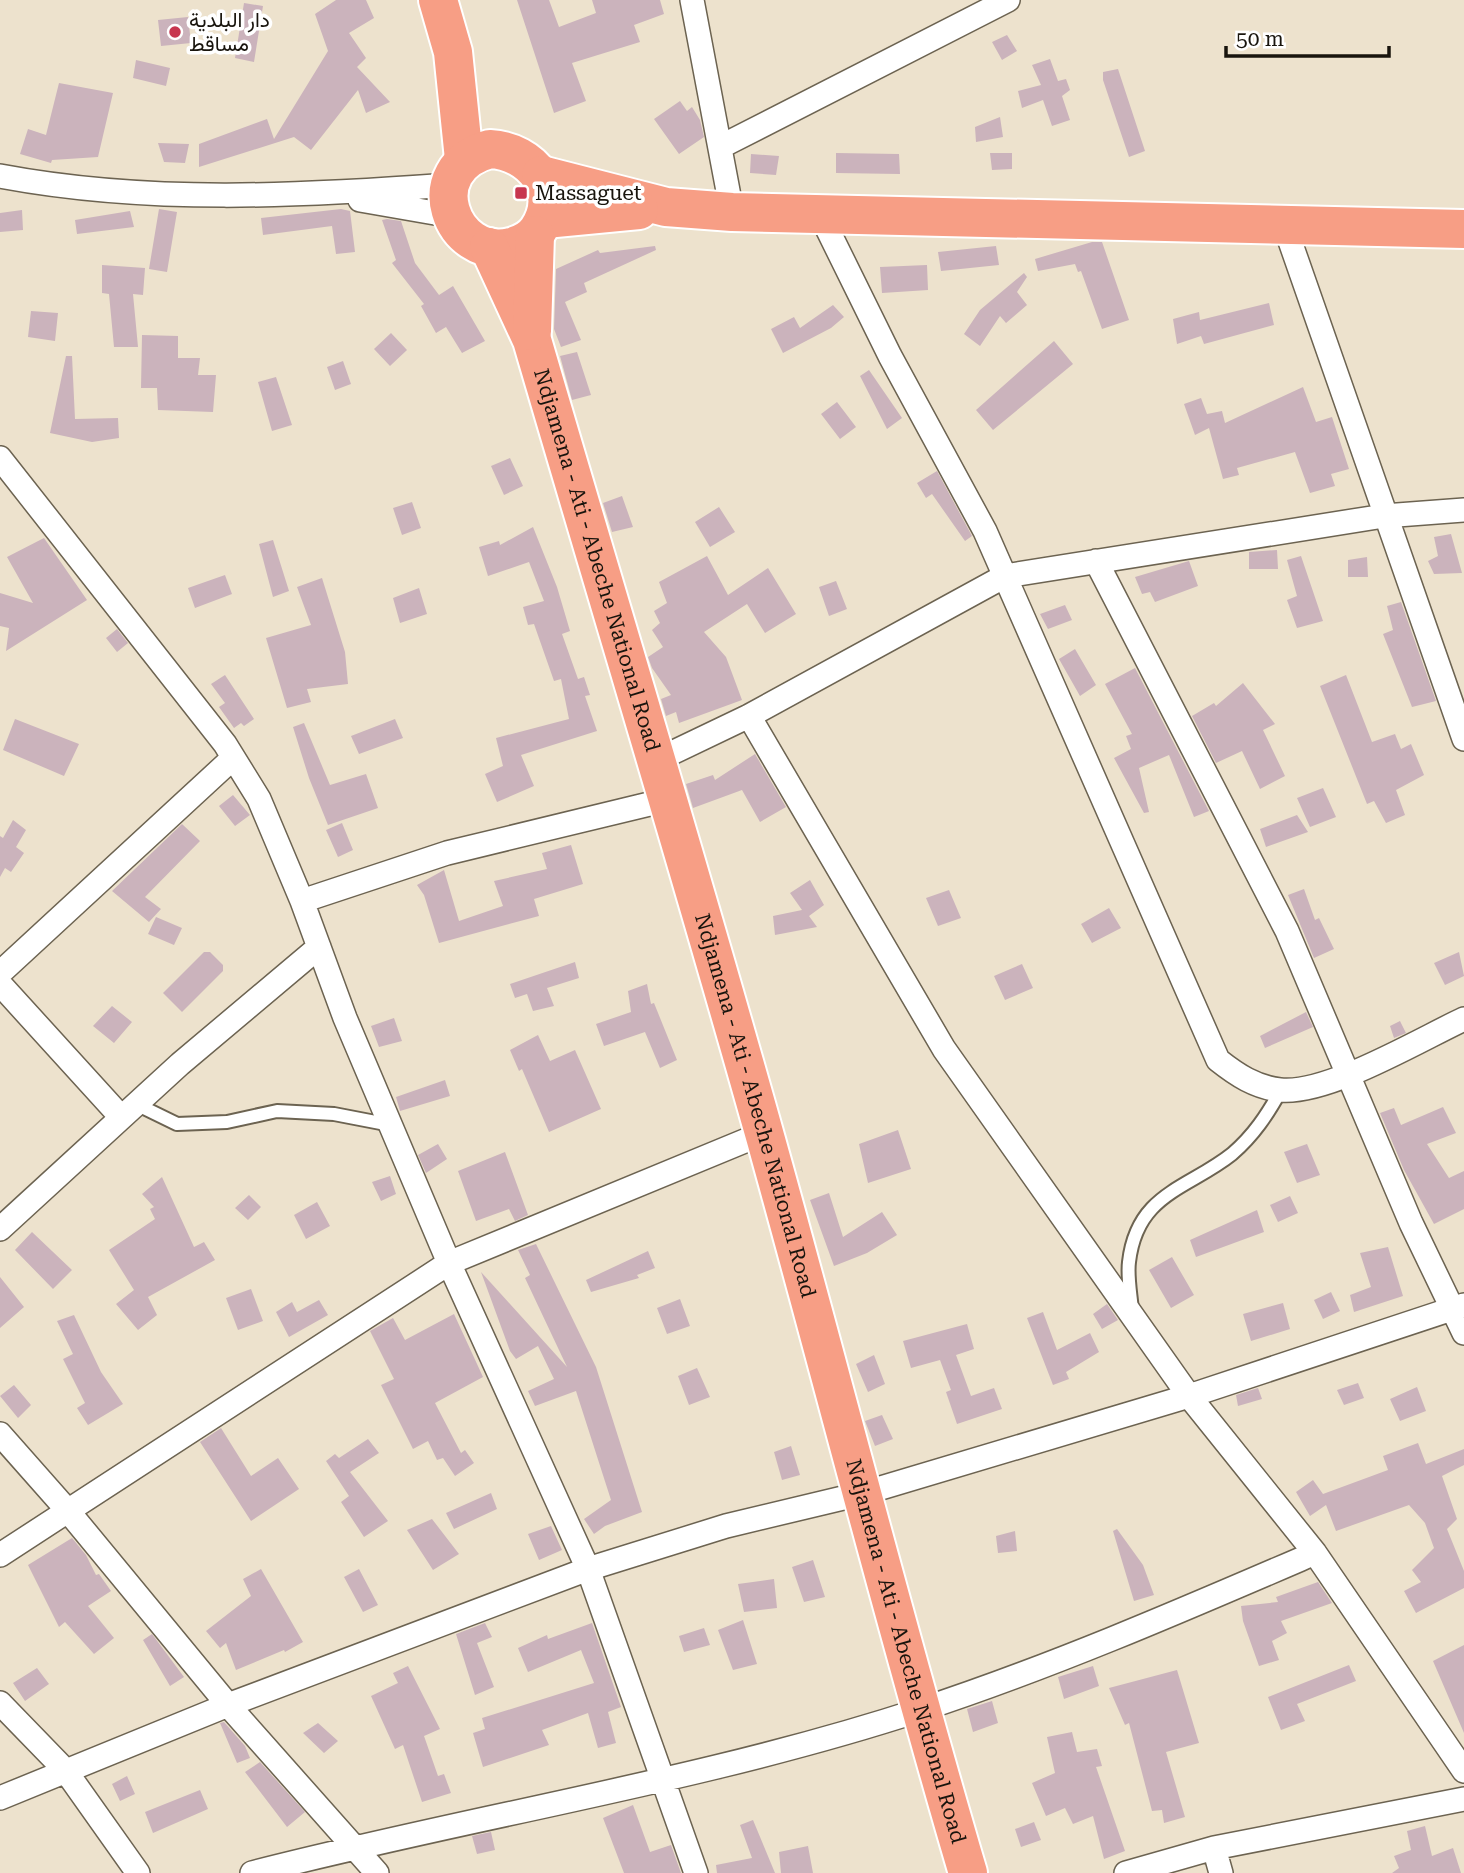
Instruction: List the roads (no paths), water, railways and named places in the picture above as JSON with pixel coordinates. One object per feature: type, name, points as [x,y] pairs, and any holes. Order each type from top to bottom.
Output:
[{"type":"highway","points":[[438,0],[453,51],[504,150]]},
{"type":"highway","points":[[453,51],[455,187],[467,236],[489,247],[513,246],[540,227],[666,207]]},
{"type":"highway","points":[[455,187],[490,149],[504,150],[531,163],[541,175],[548,204],[540,227],[532,340]]},
{"type":"highway","points":[[541,175],[666,207],[732,212],[1464,229]]},
{"type":"highway","points":[[489,247],[532,340]]},
{"type":"highway","name":"Ndjamena - Ati - Abeche National Road","points":[[532,340],[764,1133],[864,1493],[920,1710],[968,1873]]},
{"type":"street","points":[[692,0],[732,212]]},
{"type":"street","points":[[720,147],[1008,0]]},
{"type":"street","points":[[0,176],[111,193],[326,194],[455,187]]},
{"type":"street","points":[[326,194],[455,187]]},
{"type":"street","points":[[820,214],[890,356],[985,531],[1218,1060],[1245,1081],[1281,1090],[1316,1086],[1464,1019]]},
{"type":"street","points":[[1284,224],[1384,516],[1464,738]]},
{"type":"street","points":[[0,458],[233,758],[259,799],[449,1263],[588,1569],[696,1873]]},
{"type":"street","points":[[655,761],[749,716],[1005,576],[1384,516],[1464,510]]},
{"type":"street","points":[[1096,561],[1287,931],[1329,1025],[1346,1074],[1457,1307],[1464,1333]]},
{"type":"street","points":[[749,716],[944,1049],[1189,1396],[1315,1553],[1464,1771]]},
{"type":"street","points":[[0,973],[233,758]]},
{"type":"street","points":[[302,901],[447,853],[666,800]]},
{"type":"street","points":[[0,1229],[129,1110],[319,947]]},
{"type":"street","points":[[0,984],[129,1110]]},
{"type":"street","points":[[0,1555],[317,1346],[449,1263],[764,1133]]},
{"type":"street","points":[[0,1798],[228,1705],[588,1569],[726,1526],[864,1493],[1189,1396],[1457,1307]]},
{"type":"street","points":[[0,1434],[68,1511],[228,1705],[377,1873]]},
{"type":"street","points":[[252,1873],[355,1847],[662,1779],[920,1710],[1143,1627],[1315,1553]]},
{"type":"street","points":[[0,1703],[65,1770],[138,1873]]},
{"type":"street","points":[[1126,1873],[1213,1848],[1464,1799]]},
{"type":"street","points":[[1213,1848],[1221,1873]]},
{"type":"lane","points":[[1133,1316],[1129,1262],[1141,1223],[1165,1194],[1230,1155],[1262,1126],[1281,1090]]},
{"type":"lane","points":[[129,1110],[177,1124],[227,1122],[277,1111],[334,1114],[391,1125]]},
{"type":"place","name":"دار البلدية مساقط","points":[[175,32]]},
{"type":"place","name":"Massaguet","points":[[521,193]]}]
